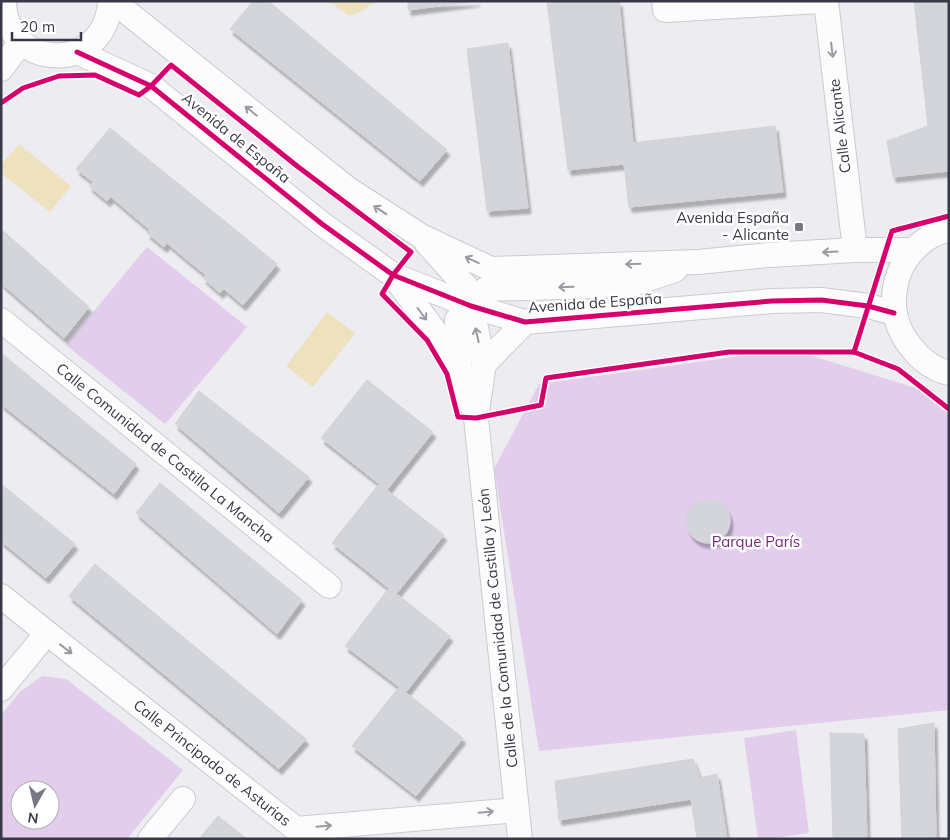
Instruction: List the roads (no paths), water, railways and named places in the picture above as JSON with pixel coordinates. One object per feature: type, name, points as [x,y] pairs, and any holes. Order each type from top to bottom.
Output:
[{"type":"street","points":[[4,1],[7,22],[13,33],[21,42],[34,50],[48,55],[63,55],[77,52],[89,46],[105,25],[112,1]]},
{"type":"street","name":"Avenida de España","points":[[112,1],[348,189],[421,236],[491,269],[698,262],[855,250],[913,250]]},
{"type":"street","points":[[664,1],[665,10],[820,1]]},
{"type":"street","name":"Calle Alicante","points":[[826,1],[855,250]]},
{"type":"street","points":[[1,69],[21,42]]},
{"type":"street","name":"Avenida de España","points":[[77,52],[151,86],[322,224],[393,275],[471,306],[525,322],[772,301],[821,300],[868,306],[894,312]]},
{"type":"street","points":[[949,229],[931,236],[913,250],[901,269],[894,290],[894,312],[903,337],[919,358],[942,372],[949,373]]},
{"type":"street","name":"Avenida de España","points":[[421,236],[467,288],[471,306]]},
{"type":"street","name":"Avenida de España","points":[[471,306],[486,289],[630,286],[698,262]]},
{"type":"street","name":"Calle de la Comunidad de Castilla y León","points":[[393,275],[459,364]]},
{"type":"street","name":"Calle de la Comunidad de Castilla y León","points":[[471,306],[458,320],[459,364],[476,418],[520,839]]},
{"type":"street","name":"Calle de la Comunidad de Castilla y León","points":[[471,306],[484,364],[476,418]]},
{"type":"street","name":"Calle Comunidad de Castilla La Mancha","points":[[1,320],[328,586]]},
{"type":"street","points":[[484,364],[525,322]]},
{"type":"street","name":"Calle Principado de Asturias","points":[[1,596],[296,829],[517,810]]},
{"type":"street","points":[[1,689],[47,634]]},
{"type":"street","points":[[150,839],[182,800]]},
{"type":"place","name":"Avenida España - Alicante","points":[[799,227]]},
{"type":"park label","name":"Parque París","points":[[756,542]]}]
